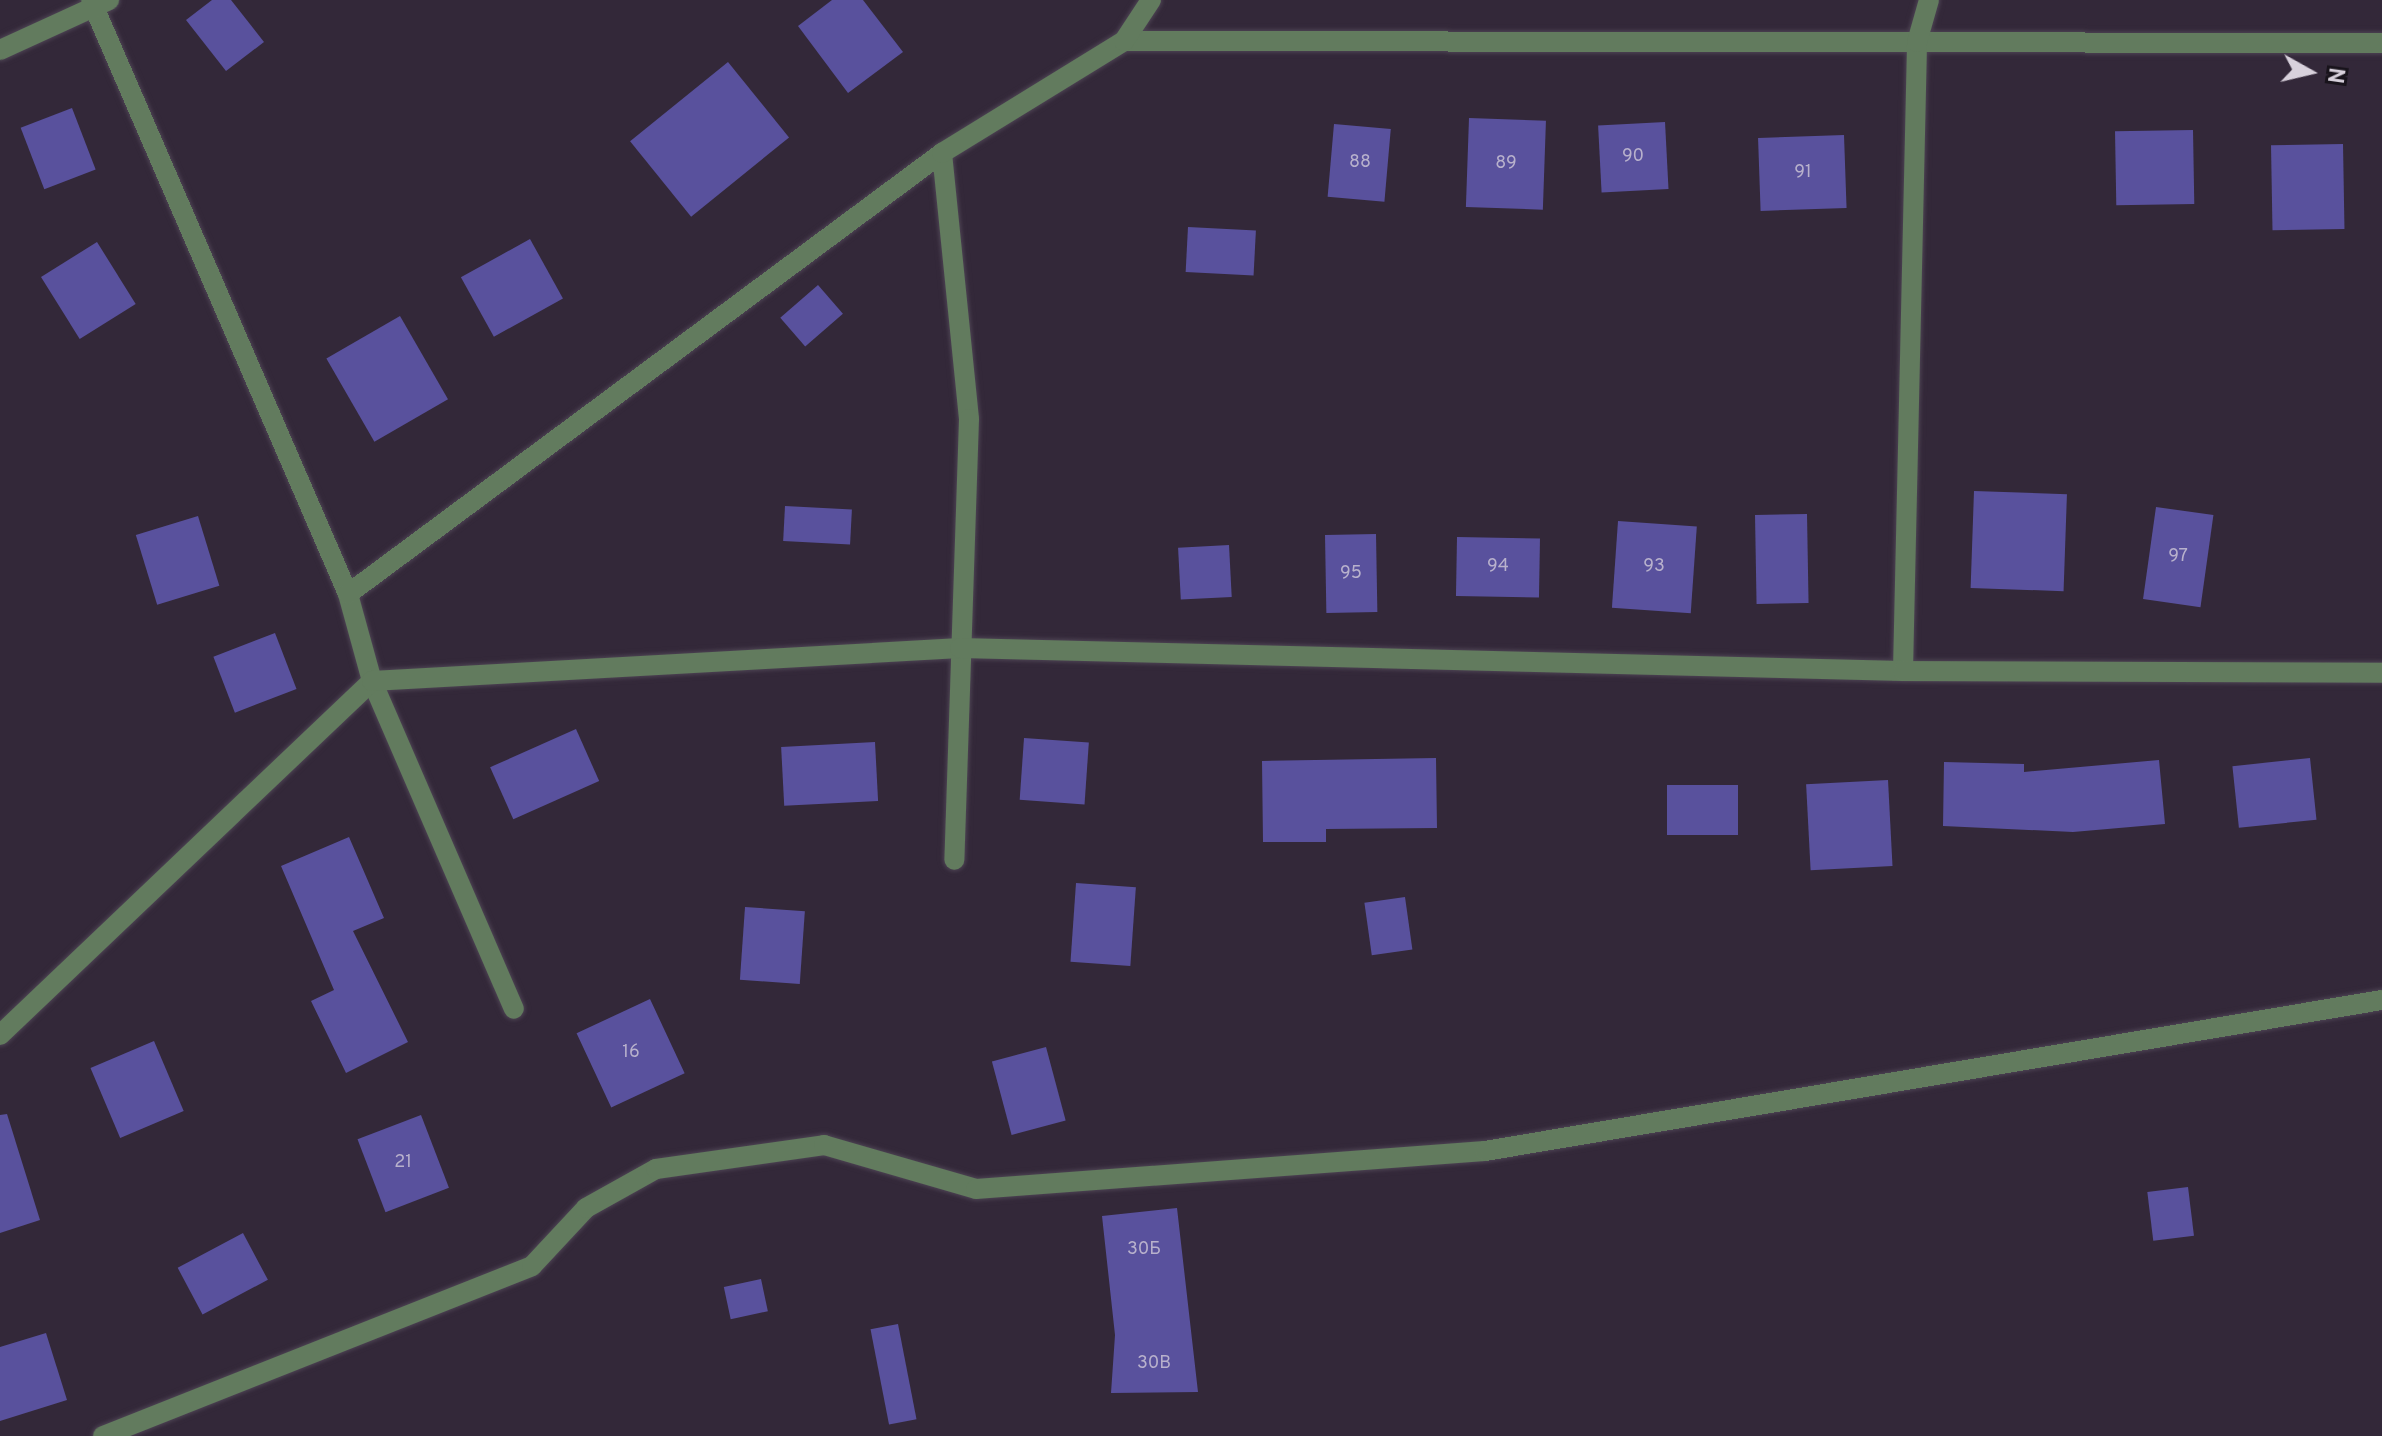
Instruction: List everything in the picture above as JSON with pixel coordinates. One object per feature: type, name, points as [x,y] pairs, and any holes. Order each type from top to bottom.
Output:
[{"type":"street","points":[[348,594],[942,153],[1124,41],[1151,0]]},
{"type":"street","points":[[1903,671],[1917,42],[1929,0]]},
{"type":"street","points":[[0,50],[99,4],[348,594],[372,681],[514,1009]]},
{"type":"street","points":[[1124,41],[2382,43]]},
{"type":"street","points":[[942,153],[969,419],[954,860]]},
{"type":"street","points":[[0,1035],[372,681],[960,648],[1903,671],[2382,673]]},
{"type":"street","points":[[103,1436],[532,1266],[586,1208],[656,1169],[824,1145],[976,1189],[1485,1151],[2382,1000]]},
{"type":"building","points":[[212,0],[231,0],[264,42],[226,71],[186,20]]},
{"type":"building","points":[[832,0],[863,0],[903,52],[848,93],[798,26]]},
{"type":"building","points":[[728,62],[789,137],[691,217],[630,141]]},
{"type":"building","points":[[72,108],[96,170],[44,189],[21,128]]},
{"type":"building","points":[[1469,118],[1546,121],[1543,210],[1466,207]]},
{"type":"building","points":[[1665,122],[1669,189],[1602,192],[1598,126]]},
{"type":"building","points":[[1334,124],[1391,129],[1384,202],[1328,197]]},
{"type":"building","points":[[2193,130],[2194,204],[2116,205],[2115,131]]},
{"type":"building","points":[[1844,135],[1847,208],[1761,211],[1758,138]]},
{"type":"building","points":[[2343,144],[2344,229],[2272,230],[2271,145]]},
{"type":"building","points":[[1188,227],[1256,231],[1254,275],[1186,272]]},
{"type":"building","points":[[530,239],[563,298],[494,337],[461,277]]},
{"type":"building","points":[[97,242],[136,304],[80,339],[41,277]]},
{"type":"building","points":[[818,285],[843,314],[805,346],[780,318]]},
{"type":"building","points":[[400,316],[448,399],[374,442],[326,358]]},
{"type":"building","points":[[1974,491],[2067,494],[2064,591],[1971,588]]},
{"type":"building","points":[[785,506],[852,510],[850,544],[783,541]]},
{"type":"building","points":[[2156,507],[2213,515],[2200,607],[2143,599]]},
{"type":"building","points":[[1807,514],[1809,603],[1757,604],[1755,515]]},
{"type":"building","points":[[198,516],[219,586],[157,605],[136,535]]},
{"type":"building","points":[[1618,521],[1697,527],[1691,613],[1612,608]]},
{"type":"building","points":[[1376,534],[1377,612],[1326,613],[1325,535]]},
{"type":"building","points":[[1457,537],[1540,538],[1539,597],[1456,596]]},
{"type":"building","points":[[1229,545],[1232,597],[1181,600],[1178,548]]},
{"type":"building","points":[[275,633],[297,689],[235,713],[213,657]]},
{"type":"building","points":[[576,729],[599,781],[513,819],[490,767]]},
{"type":"building","points":[[1024,738],[1089,743],[1085,804],[1020,800]]},
{"type":"building","points":[[875,742],[878,801],[784,806],[781,747]]},
{"type":"building","points":[[1436,758],[1437,828],[1326,829],[1326,842],[1263,842],[1262,761]]},
{"type":"building","points":[[2310,758],[2316,820],[2239,828],[2232,766]]},
{"type":"building","points":[[2159,760],[2165,824],[2073,832],[1943,826],[1944,762],[2024,764],[2024,772]]},
{"type":"building","points":[[1888,780],[1893,866],[1811,870],[1806,784]]},
{"type":"building","points":[[1667,785],[1738,785],[1738,835],[1667,835]]},
{"type":"building","points":[[349,837],[384,918],[353,931],[408,1042],[346,1073],[311,1001],[334,990],[281,866]]},
{"type":"building","points":[[1076,883],[1136,887],[1130,966],[1070,962]]},
{"type":"building","points":[[1405,897],[1412,949],[1372,955],[1364,903]]},
{"type":"building","points":[[745,907],[805,911],[800,984],[740,980]]},
{"type":"building","points":[[650,999],[685,1073],[611,1108],[577,1033]]},
{"type":"building","points":[[154,1041],[184,1111],[120,1138],[90,1068]]},
{"type":"building","points":[[1046,1047],[1066,1120],[1012,1135],[992,1061]]},
{"type":"building","points":[[7,1114],[40,1220],[0,1233],[0,1115]]},
{"type":"building","points":[[421,1115],[449,1188],[385,1212],[358,1139]]},
{"type":"building","points":[[2188,1187],[2194,1236],[2153,1241],[2147,1192]]},
{"type":"building","points":[[1177,1208],[1198,1392],[1111,1393],[1115,1335],[1102,1216]]},
{"type":"building","points":[[243,1233],[268,1280],[203,1315],[178,1268]]},
{"type":"building","points":[[761,1279],[768,1311],[731,1319],[724,1287]]},
{"type":"building","points":[[898,1324],[917,1419],[889,1425],[871,1329]]},
{"type":"building","points":[[46,1333],[67,1400],[0,1421],[0,1347]]}]
